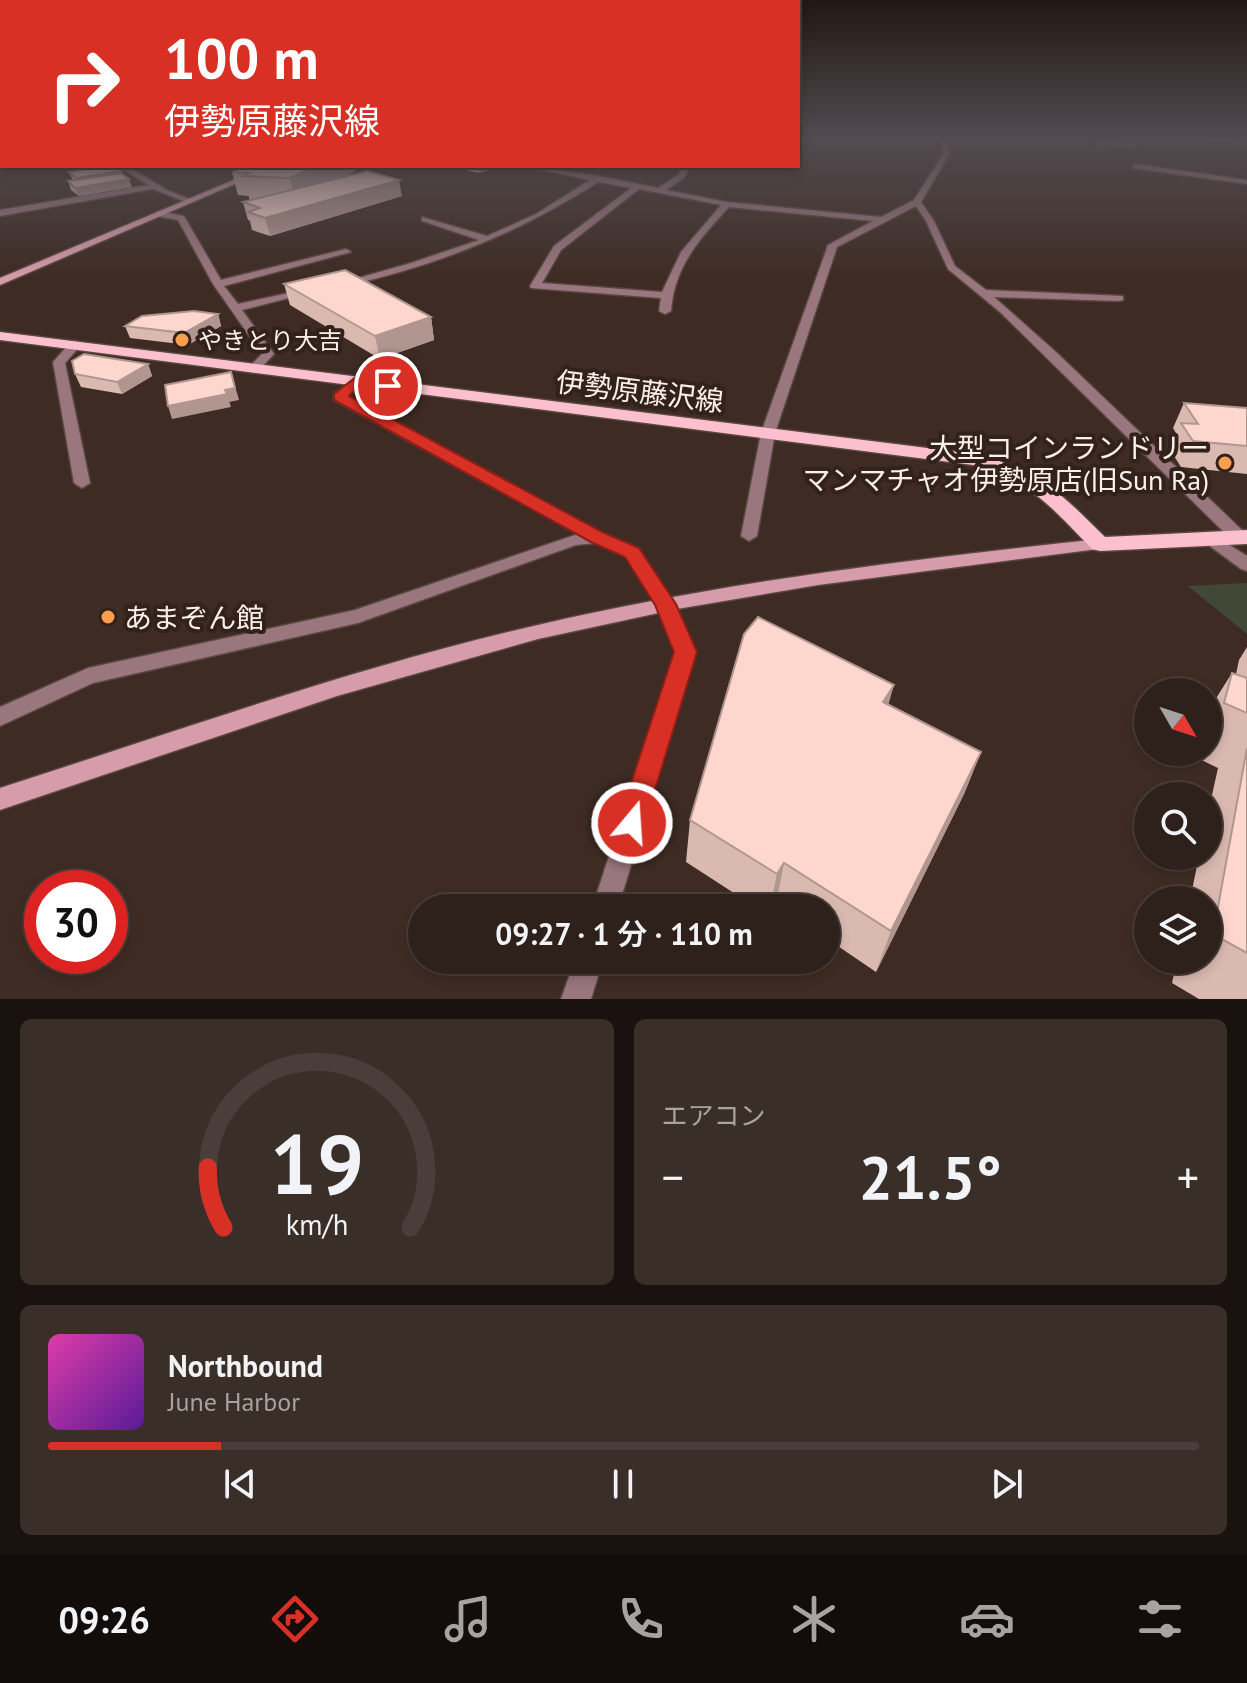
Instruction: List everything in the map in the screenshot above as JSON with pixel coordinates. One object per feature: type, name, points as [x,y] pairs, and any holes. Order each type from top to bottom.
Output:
[{"type":"main road","name":"伊勢原藤沢線","points":[[0,336],[975,460],[1014,472],[1042,487],[1100,544]]},
{"type":"main road","points":[[1100,544],[1243,537]]},
{"type":"street","points":[[0,282],[229,185]]},
{"type":"street","points":[[333,286],[434,260],[532,219],[588,185]]},
{"type":"street","points":[[627,185],[727,204],[879,219]]},
{"type":"street","points":[[659,191],[668,185]]},
{"type":"street","points":[[749,536],[768,433],[833,245],[917,202],[928,185]]},
{"type":"street","points":[[0,213],[155,186],[175,198],[191,201]]},
{"type":"street","points":[[637,187],[557,248],[535,286],[665,295]]},
{"type":"street","points":[[917,202],[930,221],[951,267],[1053,356],[1243,537]]},
{"type":"street","points":[[665,311],[665,295],[690,242],[727,204]]},
{"type":"street","points":[[159,214],[181,218],[218,284],[268,354],[253,369]]},
{"type":"street","points":[[425,219],[486,239]]},
{"type":"street","points":[[218,284],[346,252]]},
{"type":"street","points":[[235,308],[319,289]]},
{"type":"street","points":[[983,293],[1119,298]]},
{"type":"street","points":[[75,345],[59,362],[82,483]]},
{"type":"street","points":[[356,382],[339,397],[598,538],[632,552],[665,604],[686,652],[609,894]]},
{"type":"street","points":[[1209,537],[1247,565]]},
{"type":"street","points":[[0,717],[88,676],[358,616],[574,540],[598,538]]},
{"type":"street","points":[[0,799],[410,665],[537,632],[665,604],[931,562],[1100,544]]},
{"type":"street","points":[[576,999],[584,974]]},
{"type":"green space","points":[[1246,583],[1247,634],[1188,586]]},
{"type":"building","points":[[313,185],[383,185],[265,218],[248,212],[260,208],[243,202]]},
{"type":"building","points":[[345,270],[431,317],[375,336],[284,284]]},
{"type":"building","points":[[194,311],[218,314],[184,333],[125,326],[142,316]]},
{"type":"building","points":[[84,354],[148,364],[117,382],[75,374],[72,361]]},
{"type":"building","points":[[231,372],[235,388],[225,390],[227,394],[168,406],[165,385]]},
{"type":"building","points":[[1184,403],[1247,408],[1247,446],[1193,441],[1181,423],[1198,424]]},
{"type":"building","points":[[758,617],[894,685],[883,702],[981,752],[891,931],[840,899],[840,894],[833,894],[784,863],[777,874],[690,820],[744,634]]},
{"type":"building","points":[[1232,673],[1247,678],[1247,713],[1224,703]]},
{"type":"building","points":[[1247,748],[1247,953],[1222,939],[1222,886]]},
{"type":"place","name":"やきとり大吉","points":[[182,340]]},
{"type":"place","name":"大型コインランドリー マンマチャオ伊勢原店(旧Sun Ra)","points":[[1225,463]]},
{"type":"place","name":"あまぞん館","points":[[108,617]]},
{"type":"route","points":[[388,386],[356,382],[339,397],[598,538],[632,552],[665,604],[686,652],[632,823]]}]
